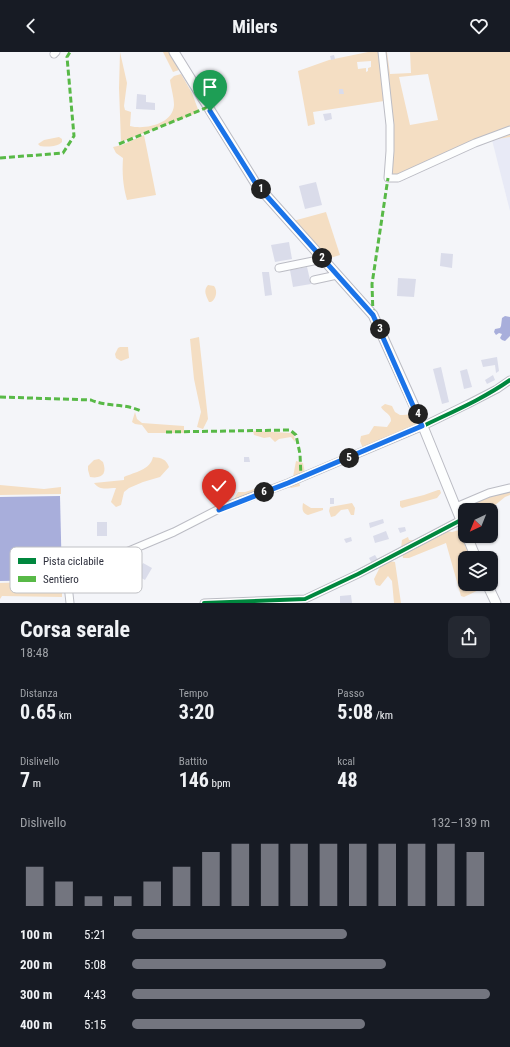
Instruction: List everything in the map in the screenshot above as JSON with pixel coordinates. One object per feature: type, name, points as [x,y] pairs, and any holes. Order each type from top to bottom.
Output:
[{"type":"main road","points":[[174,52],[256,184],[373,315],[458,512]]},
{"type":"main road","points":[[490,591],[496,603]]},
{"type":"street","points":[[382,52],[390,125],[388,178],[398,178],[474,143],[510,130]]},
{"type":"street","points":[[279,268],[323,259]]},
{"type":"street","points":[[314,280],[337,275]]},
{"type":"street","points":[[140,547],[219,510],[288,483],[422,426],[497,389],[510,380]]},
{"type":"street","points":[[456,507],[489,493],[510,488]]},
{"type":"street","points":[[204,603],[305,599],[358,574],[458,522]]},
{"type":"street","points":[[69,593],[70,603]]},
{"type":"shaded area","points":[[120,52],[127,83],[124,106],[125,110],[131,112],[130,126],[150,126],[164,121],[169,117],[174,105],[170,80],[174,76],[181,74],[192,93],[199,112],[121,142],[119,88]]},
{"type":"shaded area","points":[[163,52],[169,52],[179,70],[173,72]]},
{"type":"shaded area","points":[[368,52],[378,52],[384,101],[313,112],[315,124],[308,126],[298,71],[329,60]],"holes":[[[371,61],[371,67],[368,68],[368,71],[366,72],[366,68],[358,69],[357,62]]]},
{"type":"shaded area","points":[[382,52],[387,52],[390,74],[411,73],[410,52],[510,52],[510,137],[492,140],[491,137],[398,178],[389,177],[392,151]],"holes":[[[428,74],[438,120],[410,125],[399,77]]]},
{"type":"shaded area","points":[[144,135],[156,195],[127,200],[123,179],[123,158],[116,153],[113,147],[122,145]]},
{"type":"shaded area","points":[[59,137],[62,139],[62,142],[58,145],[40,146],[38,144],[44,140]]},
{"type":"shaded area","points":[[510,137],[510,211],[492,140]]},
{"type":"shaded area","points":[[326,212],[340,255],[327,259],[293,221]]},
{"type":"shaded area","points":[[208,285],[214,286],[216,290],[215,297],[211,302],[209,302],[206,293],[206,287]]},
{"type":"shaded area","points":[[199,337],[208,419],[203,429],[197,427],[201,412],[194,379],[190,339]]},
{"type":"shaded area","points":[[120,347],[128,347],[129,358],[121,361],[116,358],[115,354]]},
{"type":"shaded area","points":[[385,404],[392,406],[395,412],[400,415],[412,415],[415,418],[418,427],[364,448],[360,441],[361,436],[369,434],[374,426],[387,427],[391,421],[390,416],[381,407]]},
{"type":"shaded area","points":[[135,412],[137,419],[142,423],[184,426],[184,433],[148,433],[142,425],[132,422]]},
{"type":"shaded area","points":[[253,431],[291,433],[294,434],[295,442],[291,437],[279,439],[275,442],[270,437],[264,438],[254,435]]},
{"type":"shaded area","points":[[153,457],[163,459],[169,467],[160,477],[129,488],[124,492],[121,505],[116,507],[111,502],[116,488],[101,488],[96,486],[94,483],[124,480],[124,477],[149,465]]},
{"type":"shaded area","points":[[99,459],[103,462],[103,474],[98,477],[90,477],[88,466],[94,460]]},
{"type":"shaded area","points":[[296,461],[303,463],[306,478],[299,481],[300,486],[291,488],[289,487],[289,484],[293,477]]},
{"type":"shaded area","points":[[222,475],[227,478],[231,484],[229,502],[234,499],[238,492],[245,492],[258,488],[259,490],[220,506],[220,498],[213,488]]},
{"type":"shaded area","points":[[0,485],[44,489],[61,487],[61,494],[0,495]]},
{"type":"shaded area","points":[[510,489],[510,495],[498,503],[471,503]]},
{"type":"shaded area","points":[[440,490],[441,493],[437,498],[402,508],[400,506],[400,501]]},
{"type":"shaded area","points":[[303,503],[311,508],[323,508],[323,510],[308,515],[303,510]]},
{"type":"shaded area","points":[[352,503],[355,508],[354,515],[351,515],[348,509],[341,510],[335,516],[331,517],[329,511],[330,507]]},
{"type":"shaded area","points":[[458,530],[458,543],[464,543],[467,551],[458,551],[458,585],[446,543],[409,558],[403,558],[401,548],[402,540],[408,537],[409,540],[415,540],[416,544],[446,531],[452,532]]},
{"type":"shaded area","points":[[389,561],[395,562],[401,603],[394,603],[392,581],[388,576],[380,586],[376,585],[374,579],[380,567]]},
{"type":"shaded area","points":[[0,583],[10,583],[10,593],[62,593],[62,597],[2,596],[0,599]]},
{"type":"shaded area","points":[[460,591],[477,591],[464,597],[461,596]]},
{"type":"water","points":[[505,316],[510,317],[510,336],[505,341],[500,338],[502,334],[499,333],[496,335],[494,332],[495,329],[500,328],[502,318]]},
{"type":"water","points":[[60,496],[61,547],[10,547],[10,581],[0,581],[0,497]]},
{"type":"building","points":[[334,55],[335,59],[331,60],[330,56]]},
{"type":"building","points":[[339,89],[343,89],[344,94],[339,94]]},
{"type":"building","points":[[137,94],[146,95],[146,102],[155,103],[155,110],[136,109]]},
{"type":"building","points":[[331,113],[332,119],[325,121],[323,114]]},
{"type":"building","points":[[316,182],[322,205],[305,209],[299,186]]},
{"type":"building","points":[[289,242],[292,259],[275,262],[271,245]]},
{"type":"building","points":[[441,253],[453,254],[452,268],[440,266]]},
{"type":"building","points":[[307,267],[311,284],[293,287],[290,270]]},
{"type":"building","points":[[262,272],[269,272],[272,295],[265,296]]},
{"type":"building","points":[[398,278],[416,279],[414,297],[397,296]]},
{"type":"building","points":[[497,357],[499,371],[496,373],[495,365],[483,367],[481,360]]},
{"type":"building","points":[[441,367],[449,402],[442,404],[433,369]]},
{"type":"building","points":[[467,369],[472,387],[464,389],[460,371]]},
{"type":"building","points":[[493,375],[495,380],[487,384],[485,380]]},
{"type":"building","points":[[244,457],[249,457],[250,462],[244,462]]},
{"type":"building","points":[[330,498],[334,498],[334,504],[330,504]]},
{"type":"building","points":[[383,519],[384,523],[370,528],[369,523]]},
{"type":"building","points":[[97,522],[107,522],[107,536],[97,536]]},
{"type":"building","points":[[405,527],[406,531],[400,533],[398,528]]},
{"type":"building","points":[[386,531],[389,539],[375,543],[373,536]]},
{"type":"building","points":[[351,537],[352,541],[346,543],[344,539]]},
{"type":"building","points":[[375,555],[378,560],[372,564],[369,558]]},
{"type":"building","points":[[143,563],[152,568],[145,580],[142,578]]},
{"type":"building","points":[[351,595],[352,603],[340,603],[340,596]]},
{"type":"marked path","points":[[0,158],[63,153],[74,136],[67,57],[70,52]]},
{"type":"marked path","points":[[119,144],[208,107]]},
{"type":"marked path","points":[[373,315],[372,284],[388,178]]},
{"type":"marked path","points":[[0,397],[91,400],[103,404],[128,407],[141,411]]},
{"type":"marked path","points":[[166,432],[290,430],[296,435],[300,454],[301,477]]},
{"type":"cycle path","points":[[423,426],[478,399],[510,380]]},
{"type":"cycle path","points":[[204,603],[305,599],[358,574],[458,522]]},
{"type":"route","points":[[210,111],[256,184],[373,315],[394,359],[422,426],[369,450],[219,510]]}]
